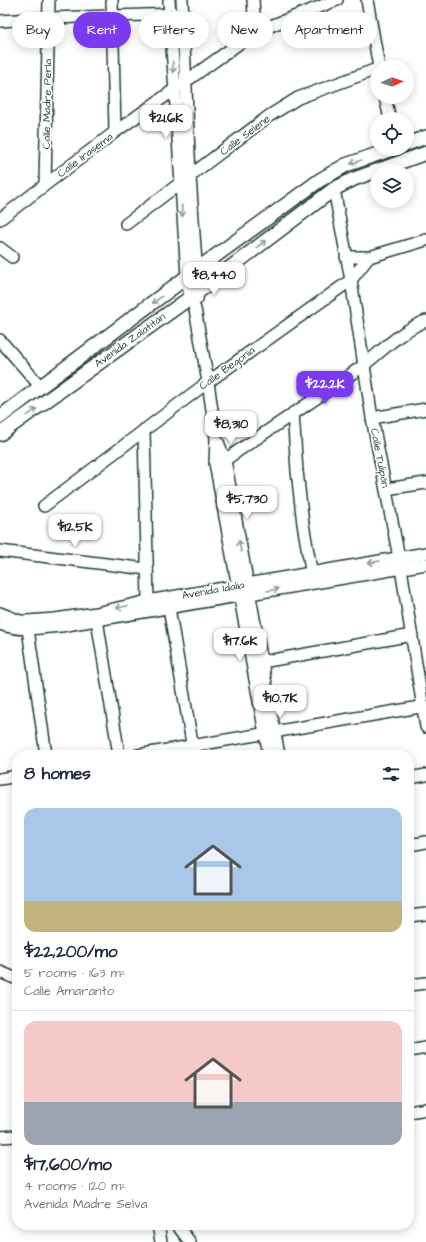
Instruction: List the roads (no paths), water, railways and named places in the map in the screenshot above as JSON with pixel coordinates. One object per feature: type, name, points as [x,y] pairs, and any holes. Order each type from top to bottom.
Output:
[{"type":"street","name":"Calle Madre Perla","points":[[49,0],[49,12]]},
{"type":"street","points":[[112,0],[112,12]]},
{"type":"street","points":[[169,0],[170,12]]},
{"type":"street","points":[[182,0],[183,12]]},
{"type":"street","points":[[253,0],[254,12]]},
{"type":"street","name":"Calle Irasema","points":[[273,25],[338,0]]},
{"type":"street","points":[[367,0],[378,60]]},
{"type":"street","points":[[0,21],[12,20]]},
{"type":"street","name":"Calle Madre Perla","points":[[45,184],[48,48]]},
{"type":"street","points":[[113,48],[115,132]]},
{"type":"street","points":[[172,48],[180,184],[194,299],[220,462],[271,732],[277,750]]},
{"type":"street","points":[[185,48],[190,176],[191,274]]},
{"type":"street","name":"Calle Irasema","points":[[0,219],[115,132],[232,48]]},
{"type":"street","name":"Calle Selene","points":[[126,224],[269,116],[298,98],[370,72]]},
{"type":"street","points":[[414,141],[426,137]]},
{"type":"street","name":"Avenida Zalatitán","points":[[0,434],[194,299],[334,189],[354,179],[426,153]]},
{"type":"street","name":"Avenida Zalatitán","points":[[0,417],[191,274],[320,180],[346,165],[372,156]]},
{"type":"street","name":"Calle Tulipán","points":[[334,189],[351,280],[372,418],[400,563],[424,706],[426,727]]},
{"type":"street","points":[[346,257],[369,257],[426,240]]},
{"type":"street","points":[[0,248],[12,257]]},
{"type":"street","name":"Calle Begonia","points":[[44,506],[208,382],[351,280],[369,257]]},
{"type":"street","points":[[220,462],[363,365],[406,332],[418,324],[426,322]]},
{"type":"street","points":[[0,340],[40,387]]},
{"type":"street","points":[[372,418],[426,409]]},
{"type":"street","points":[[293,413],[303,524],[313,578]]},
{"type":"street","points":[[144,430],[148,601]]},
{"type":"street","points":[[386,489],[426,483]]},
{"type":"street","points":[[0,551],[147,569]]},
{"type":"street","name":"Avenida Idalia","points":[[0,614],[4,625],[61,626],[97,620],[169,603],[400,563],[426,553]]},
{"type":"street","name":"Avenida Idalia","points":[[400,563],[426,564]]},
{"type":"street","points":[[244,590],[262,662],[271,732],[269,750]]},
{"type":"street","name":"Avenida Idalia","points":[[28,625],[148,601],[169,603]]},
{"type":"street","points":[[169,603],[193,750],[271,732],[424,706]]},
{"type":"street","points":[[97,620],[118,750]]},
{"type":"street","points":[[28,625],[45,750]]},
{"type":"street","points":[[262,662],[412,635]]},
{"type":"street","points":[[414,777],[426,775]]},
{"type":"street","points":[[0,779],[12,777]]},
{"type":"street","points":[[414,844],[426,842]]},
{"type":"street","points":[[414,915],[426,914]]},
{"type":"street","points":[[0,972],[12,977]]},
{"type":"street","points":[[414,984],[426,983]]},
{"type":"street","points":[[414,1050],[426,1048]]},
{"type":"street","points":[[414,1111],[426,1109]]},
{"type":"street","points":[[0,1137],[12,1136]]},
{"type":"street","points":[[159,1230],[161,1242]]},
{"type":"street","points":[[181,1230],[190,1242]]}]
